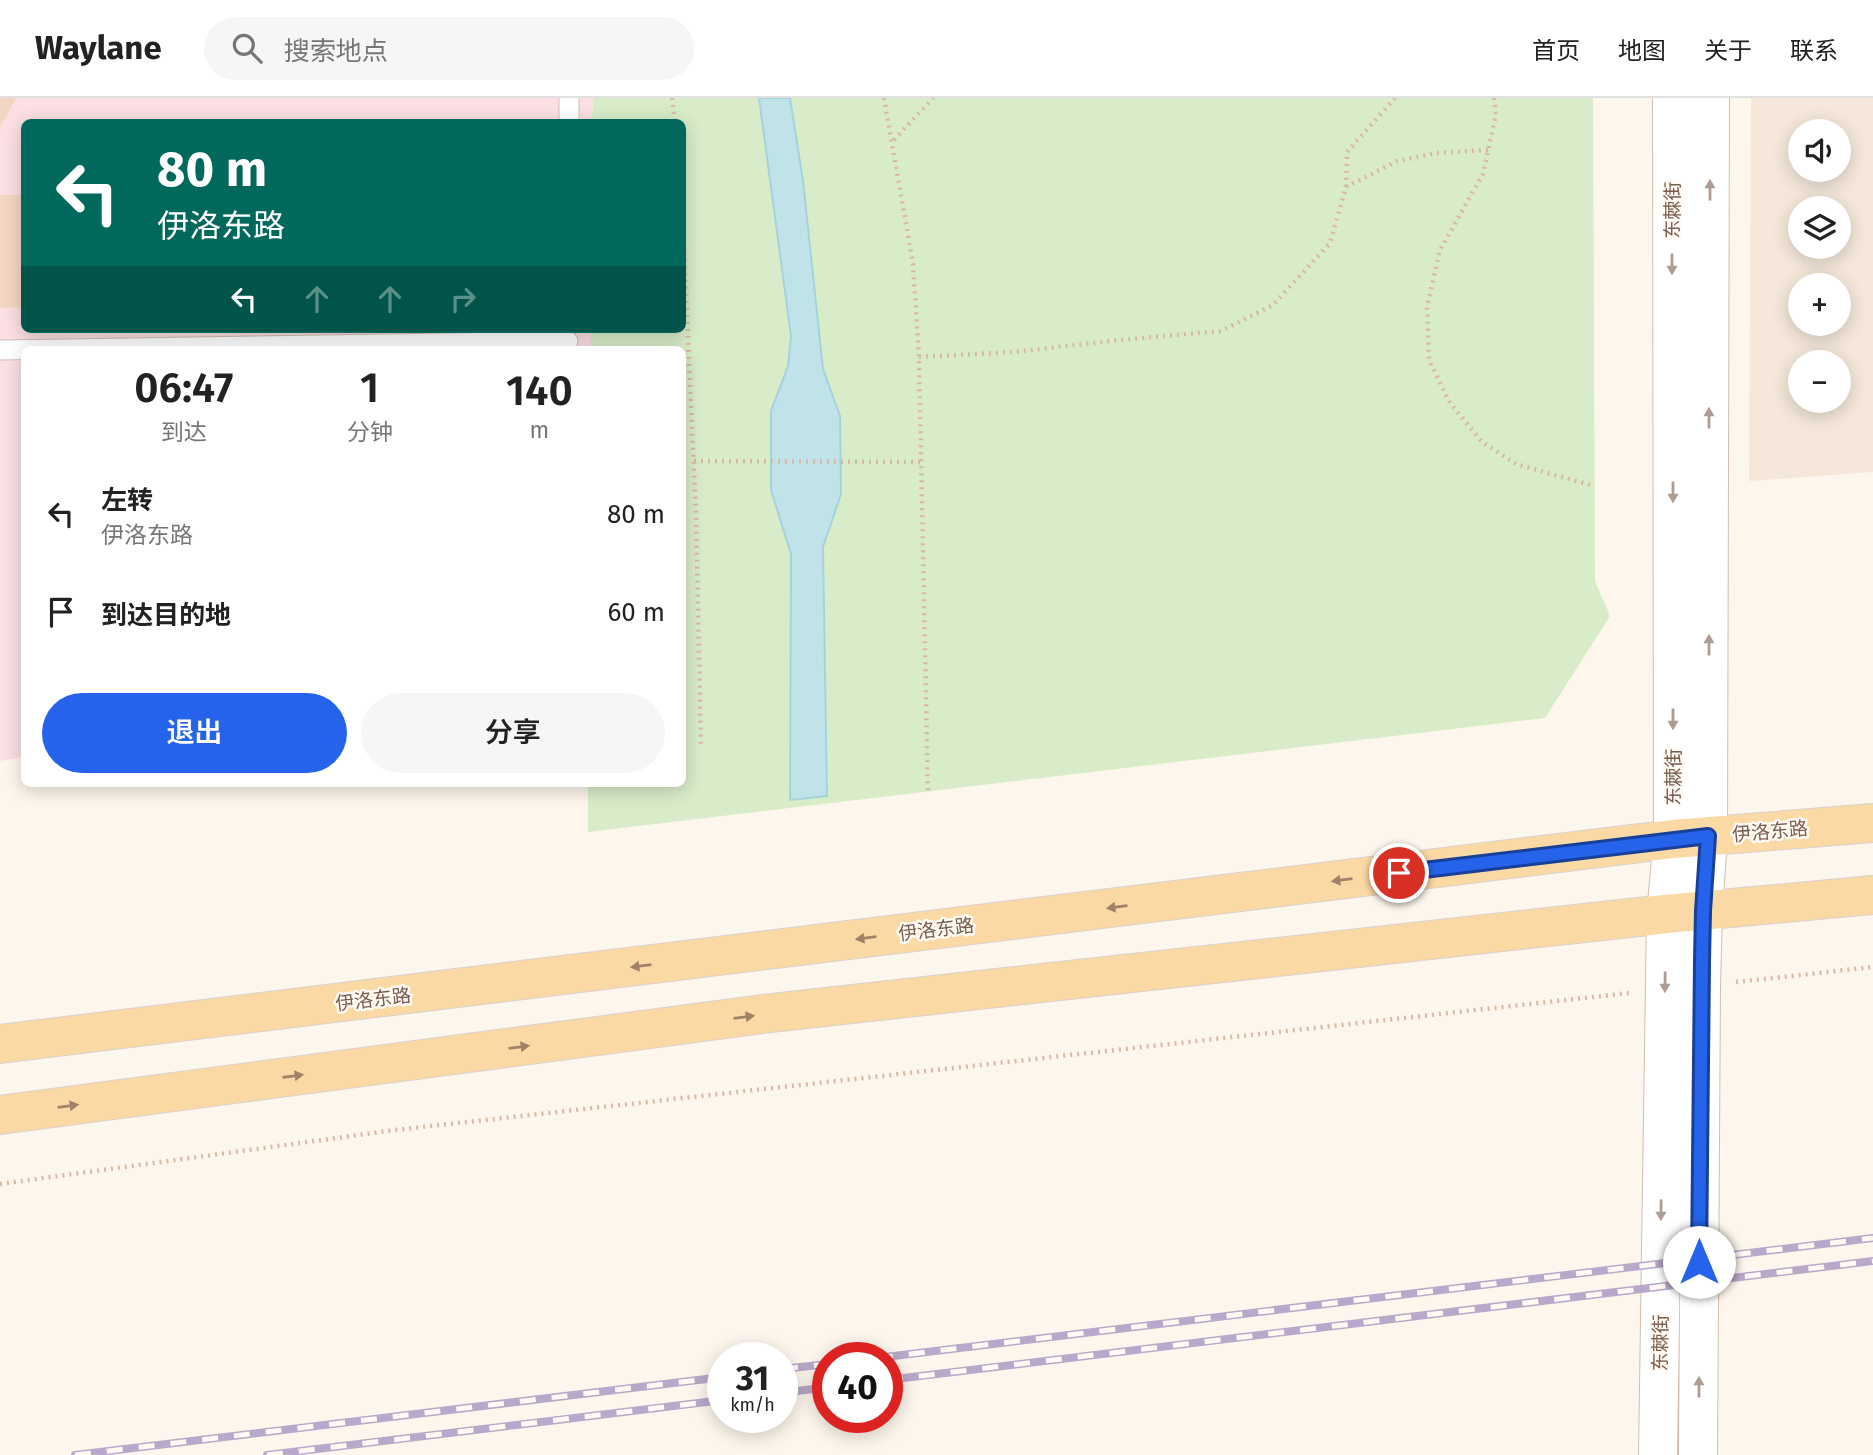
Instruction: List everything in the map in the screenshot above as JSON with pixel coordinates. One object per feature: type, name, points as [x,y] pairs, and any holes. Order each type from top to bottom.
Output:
[{"type":"main road","name":"伊洛东路","points":[[0,1044],[1691,838],[1873,822]]},
{"type":"main road","points":[[0,1115],[771,1013],[1685,913],[1873,895]]},
{"type":"street","name":"东棘街","points":[[1672,98],[1691,838]]},
{"type":"street","name":"东棘街","points":[[1658,1455],[1691,838],[1710,98]]},
{"type":"street","name":"东棘街","points":[[1683,988],[1698,1455]]},
{"type":"lane","points":[[569,98],[569,119]]},
{"type":"lane","points":[[227,346],[568,340]]},
{"type":"lane","points":[[0,350],[21,350]]},
{"type":"path","points":[[673,98],[675,119]]},
{"type":"path","points":[[884,98],[913,264],[919,357],[928,791]]},
{"type":"path","points":[[893,141],[933,98]]},
{"type":"path","points":[[919,357],[1013,352],[1221,331],[1273,305],[1330,243],[1346,187],[1346,152],[1395,98]]},
{"type":"path","points":[[1494,98],[1496,114],[1483,174],[1440,250],[1427,307],[1429,360],[1451,403],[1482,442],[1516,464],[1594,486]]},
{"type":"path","points":[[1346,187],[1397,161],[1436,153],[1488,150]]},
{"type":"path","points":[[686,289],[694,461],[701,746]]},
{"type":"path","points":[[694,461],[922,462]]},
{"type":"path","points":[[0,1184],[395,1130],[1873,967]]},
{"type":"shaded area","points":[[0,98],[593,98],[592,119],[21,119],[21,333],[591,333],[591,346],[21,346],[21,758],[0,761]]},
{"type":"shaded area","points":[[1751,98],[1873,98],[1873,472],[1749,481]]},
{"type":"green space","points":[[593,98],[1593,98],[1595,581],[1610,616],[1545,718],[588,832],[588,787],[686,787],[686,346],[591,346],[591,333],[686,333],[686,119],[592,119]]},
{"type":"water","points":[[759,98],[790,98],[803,181],[823,369],[840,416],[841,494],[823,547],[827,796],[790,800],[791,554],[771,490],[771,411],[788,366],[791,336]]},
{"type":"building","points":[[0,98],[16,98],[0,127]]},
{"type":"building","points":[[0,195],[21,195],[21,307],[0,308]]},
{"type":"railway","points":[[903,1355],[1873,1238]]},
{"type":"railway","points":[[903,1378],[1873,1261]]},
{"type":"railway","points":[[798,1367],[812,1366]]},
{"type":"railway","points":[[75,1455],[707,1379]]},
{"type":"railway","points":[[798,1391],[812,1389]]},
{"type":"railway","points":[[267,1455],[707,1402]]},
{"type":"route","points":[[1399,873],[1708,836],[1703,911],[1699,1262]]}]
